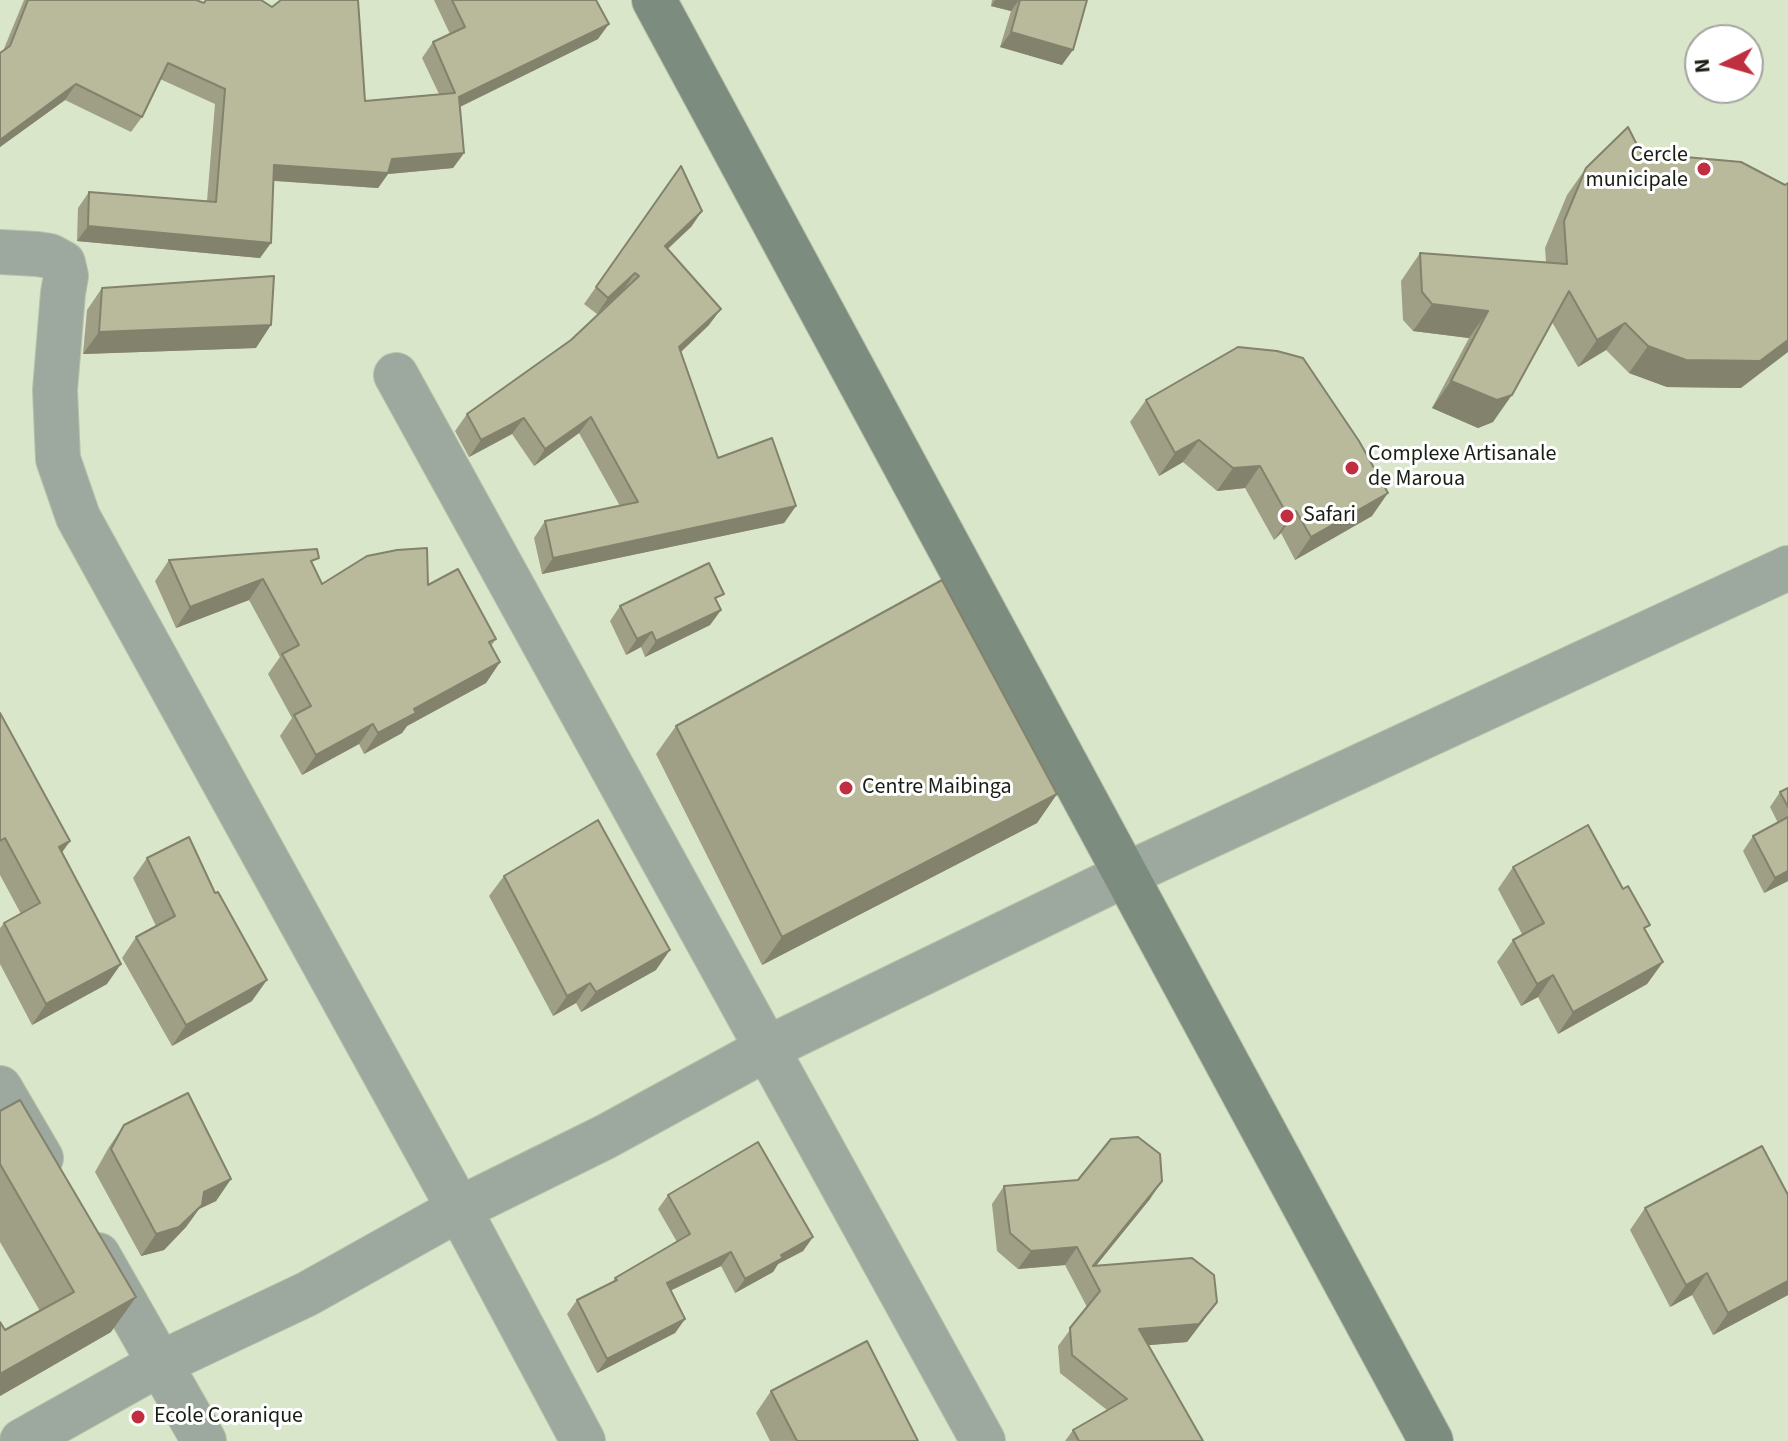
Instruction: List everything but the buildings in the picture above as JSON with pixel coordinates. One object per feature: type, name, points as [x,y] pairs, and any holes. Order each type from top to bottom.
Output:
[{"type":"street","points":[[654,0],[1431,1441]]},
{"type":"street","points":[[0,252],[50,256],[63,263],[66,276],[55,390],[58,459],[78,517],[459,1209],[583,1441]]},
{"type":"street","points":[[396,375],[983,1441]]},
{"type":"street","points":[[22,1441],[161,1363],[307,1294],[459,1209],[605,1137],[768,1048],[1125,875],[1788,568]]},
{"type":"street","points":[[0,1088],[204,1441]]},
{"type":"place","name":"Cercle municipale","points":[[1704,169]]},
{"type":"place","name":"Complexe Artisanale de Maroua","points":[[1352,468]]},
{"type":"place","name":"Safari","points":[[1287,516]]},
{"type":"place","name":"Centre Maibinga","points":[[846,788]]},
{"type":"place","name":"Ecole Coranique","points":[[138,1417]]}]
